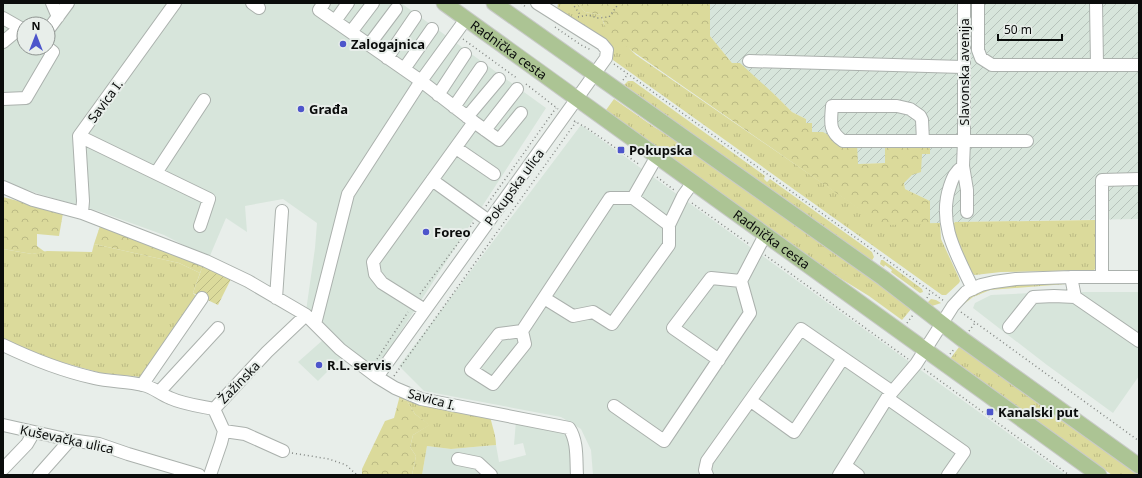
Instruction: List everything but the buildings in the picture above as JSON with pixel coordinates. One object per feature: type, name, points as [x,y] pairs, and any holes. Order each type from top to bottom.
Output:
[{"type":"main road","name":"Radnička cesta","points":[[444,3],[925,349],[1095,474]]},
{"type":"main road","points":[[494,3],[882,278],[942,324],[1139,466]]},
{"type":"street","points":[[52,3],[58,17]]},
{"type":"street","points":[[56,20],[68,3]]},
{"type":"street","name":"Savica I.","points":[[82,213],[83,201],[79,136],[176,3]]},
{"type":"street","points":[[335,21],[348,3]]},
{"type":"street","points":[[351,32],[373,3]]},
{"type":"street","name":"Pokupska ulica","points":[[380,373],[425,310],[484,218],[577,99],[607,55],[605,47],[583,31],[557,17],[537,3]]},
{"type":"street","name":"Slavonska avenija","points":[[964,3],[963,166],[967,190],[967,212]]},
{"type":"street","points":[[978,3],[978,50],[981,58],[992,65],[1139,64]]},
{"type":"street","points":[[1096,3],[1097,65]]},
{"type":"street","points":[[318,5],[335,21],[421,81],[499,140],[521,114]]},
{"type":"street","points":[[369,45],[396,9]]},
{"type":"street","points":[[387,58],[415,17]]},
{"type":"street","points":[[3,18],[16,26]]},
{"type":"street","points":[[315,324],[348,194],[421,81],[466,19]]},
{"type":"street","points":[[404,69],[432,29]]},
{"type":"street","points":[[3,42],[16,33]]},
{"type":"street","points":[[438,94],[465,54]]},
{"type":"street","points":[[3,99],[26,98],[51,56]]},
{"type":"street","points":[[749,61],[964,66]]},
{"type":"street","points":[[454,107],[481,68]]},
{"type":"street","points":[[425,310],[382,283],[375,274],[373,262],[456,148],[471,120],[499,78]]},
{"type":"street","points":[[485,130],[521,84]]},
{"type":"street","points":[[156,173],[204,100]]},
{"type":"street","points":[[923,141],[922,120],[920,116],[910,109],[897,106],[832,106],[831,127],[836,136],[843,141],[923,141],[964,141],[1028,141]]},
{"type":"street","points":[[79,136],[209,198],[200,226]]},
{"type":"street","points":[[456,148],[494,174]]},
{"type":"street","points":[[633,198],[657,156]]},
{"type":"street","points":[[963,166],[954,175],[948,192],[946,198],[946,215],[948,232],[951,241],[973,289]]},
{"type":"street","points":[[1102,277],[1102,180],[1139,179]]},
{"type":"street","points":[[432,180],[484,218]]},
{"type":"street","points":[[544,298],[573,316],[593,312],[612,324],[669,245],[669,225],[683,196],[693,182]]},
{"type":"street","name":"Savica I.","points":[[3,186],[33,200],[82,213],[206,262],[248,281],[306,315],[340,349],[380,373],[395,388],[421,399],[569,428],[573,434],[575,443],[577,475]]},
{"type":"street","points":[[522,331],[499,334],[471,370],[493,384],[525,344],[522,331],[610,198],[633,198],[669,225]]},
{"type":"street","points":[[276,298],[282,211]]},
{"type":"street","points":[[614,406],[664,441],[750,313],[741,281],[765,235]]},
{"type":"street","points":[[1071,277],[1075,297]]},
{"type":"street","points":[[858,475],[842,471],[889,394],[916,364],[952,306],[966,292],[994,282],[1016,279],[1139,277]]},
{"type":"street","points":[[719,360],[673,328],[711,278],[741,281]]},
{"type":"street","points":[[1009,327],[1033,297],[1075,297],[1139,341]]},
{"type":"street","points":[[142,385],[202,298]]},
{"type":"street","name":"Žažinska","points":[[3,346],[25,356],[72,372],[96,379],[142,385],[179,402],[214,409],[267,352],[306,315]]},
{"type":"street","points":[[159,392],[218,328]]},
{"type":"street","points":[[707,475],[705,470],[707,461],[801,329],[843,358],[964,452],[948,475]]},
{"type":"street","points":[[751,401],[794,432],[843,358]]},
{"type":"street","points":[[210,475],[224,431],[214,409]]},
{"type":"street","name":"Kuševačka ulica","points":[[3,425],[70,440],[99,444],[200,475]]},
{"type":"street","points":[[224,431],[245,434],[283,451]]},
{"type":"street","points":[[3,469],[27,444],[34,432]]},
{"type":"street","points":[[39,475],[70,440]]},
{"type":"street","points":[[458,459],[478,462],[491,475]]},
{"type":"path","points":[[572,3],[581,16]]},
{"type":"path","points":[[575,18],[588,15],[598,18],[609,17],[619,3]]},
{"type":"path","points":[[454,34],[469,43],[521,84],[545,98],[559,111]]},
{"type":"path","points":[[612,63],[945,301]]},
{"type":"path","points":[[622,83],[628,74]]},
{"type":"path","points":[[545,98],[548,94]]},
{"type":"path","points":[[556,108],[484,218],[414,303],[375,361],[380,373],[394,376],[576,122]]},
{"type":"path","points":[[571,120],[587,128],[648,171],[908,358]]},
{"type":"path","points":[[587,128],[591,124]]},
{"type":"path","points":[[958,310],[1139,441]]},
{"type":"path","points":[[908,322],[917,311]]},
{"type":"path","points":[[970,330],[975,323]]},
{"type":"path","points":[[949,356],[958,344]]},
{"type":"path","points":[[922,368],[1069,475]]},
{"type":"path","points":[[283,451],[307,456],[329,458],[346,465],[356,475]]},
{"type":"shaded area","points":[[3,3],[401,3],[546,108],[381,362],[369,365],[364,363],[306,311],[317,223],[283,199],[245,206],[247,232],[226,218],[209,258],[164,235],[98,211],[39,194],[3,181]]},
{"type":"shaded area","points":[[710,3],[1139,3],[1139,219],[955,222],[930,224],[930,201],[905,189],[904,182],[912,175],[885,145],[885,163],[858,164],[812,132],[806,123],[806,119],[792,112],[775,95],[732,63],[710,36]]},
{"type":"shaded area","points":[[581,125],[1066,475],[593,475],[591,450],[581,429],[561,417],[424,391],[399,366]]},
{"type":"shaded area","points":[[1053,292],[1139,292],[1139,376],[1113,413],[973,308],[975,303],[991,295]]},
{"type":"shaded area","points":[[324,339],[342,357],[318,381],[298,362]]},
{"type":"shaded area","points":[[516,421],[570,434],[573,475],[422,475],[427,446],[451,449],[496,445],[499,462],[526,455],[523,443],[514,445]]},
{"type":"green space","points":[[558,3],[577,3],[585,12],[601,15],[604,24],[636,55],[882,224],[940,223],[941,239],[959,278],[959,283],[946,295],[942,295],[613,60],[612,48],[557,13]]},
{"type":"green space","points":[[577,3],[710,3],[710,36],[732,63],[740,63],[792,112],[806,119],[806,123],[812,123],[812,132],[823,132],[841,142],[857,144],[858,164],[885,163],[885,145],[930,145],[930,154],[922,154],[921,172],[912,175],[904,183],[905,189],[930,201],[930,224],[882,225],[608,34],[601,15],[585,12]]},
{"type":"green space","points":[[628,81],[633,81],[765,176],[764,179],[767,182],[770,179],[872,252],[874,257],[871,262],[624,85]]},
{"type":"green space","points":[[614,99],[677,141],[912,308],[902,320],[869,296],[822,267],[617,119],[606,110]]},
{"type":"green space","points":[[3,197],[63,213],[59,236],[37,234],[37,246],[45,252],[32,254],[3,249]]},
{"type":"green space","points":[[1095,220],[1094,270],[1001,272],[975,275],[970,272],[954,239],[952,225],[955,222]]},
{"type":"green space","points":[[100,226],[203,265],[200,273],[179,263],[94,244]]},
{"type":"green space","points":[[94,244],[179,263],[200,273],[193,293],[197,297],[141,377],[101,373],[39,356],[3,339],[3,249],[32,254],[47,251],[92,252]]},
{"type":"green space","points":[[881,260],[922,289],[923,292],[920,293],[891,272],[892,270],[885,265],[884,267],[880,264]]},
{"type":"green space","points":[[203,265],[232,277],[218,305],[193,293]]},
{"type":"green space","points":[[1064,282],[1066,284],[990,290],[973,297],[960,307],[965,299],[992,286]]},
{"type":"green space","points":[[931,299],[941,303],[932,306],[925,305]]},
{"type":"green space","points":[[959,347],[1139,470],[1139,475],[1112,475],[950,359]]},
{"type":"green space","points":[[399,397],[417,403],[490,416],[495,434],[496,445],[451,449],[427,446],[422,475],[412,475],[416,456],[410,447],[413,435],[429,425],[415,414],[407,401],[399,399]]},
{"type":"green space","points":[[399,399],[407,401],[415,414],[430,425],[413,435],[410,447],[416,456],[412,475],[362,475],[362,469],[385,421],[394,418]]},
{"type":"place","name":"Zalogajnica","points":[[343,44]]},
{"type":"place","name":"Građa","points":[[301,109]]},
{"type":"place","name":"Pokupska","points":[[621,150]]},
{"type":"place","name":"Foreo","points":[[426,232]]},
{"type":"place","name":"R.L. servis","points":[[319,365]]},
{"type":"place","name":"Kanalski put","points":[[990,412]]}]
